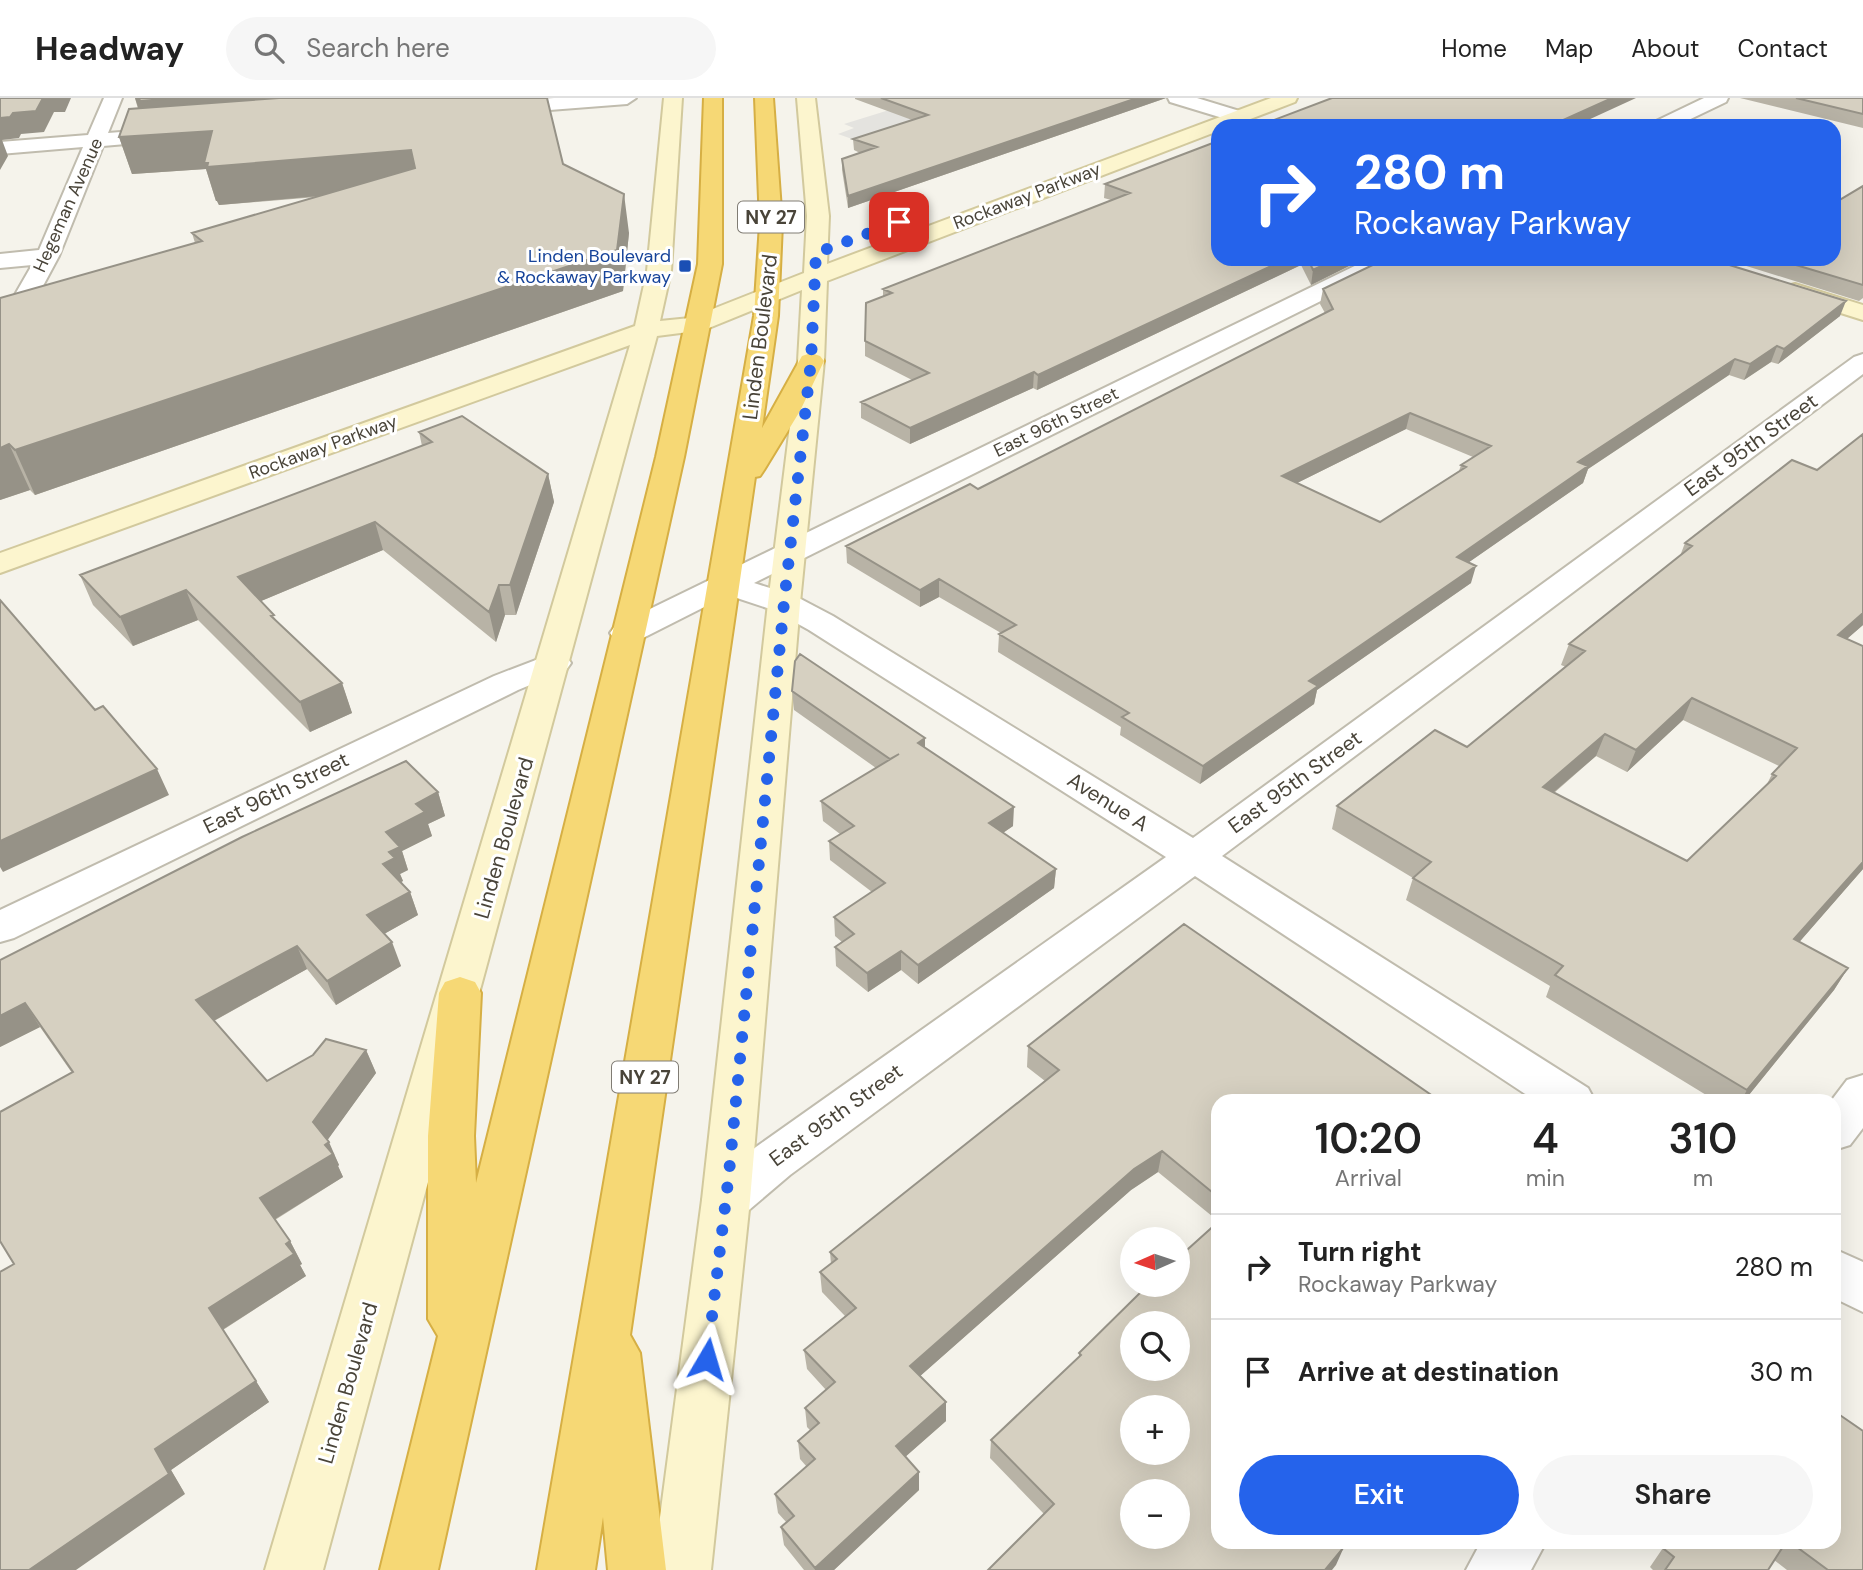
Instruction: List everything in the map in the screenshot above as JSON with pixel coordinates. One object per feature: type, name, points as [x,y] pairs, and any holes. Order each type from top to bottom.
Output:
[{"type":"highway","name":"NY 27","points":[[409,1570],[670,457],[710,264],[713,98]]},
{"type":"highway","name":"Linden Boulevard","points":[[566,1570],[725,584],[768,284],[771,224],[764,98]]},
{"type":"highway","points":[[740,487],[786,411],[811,361]]},
{"type":"highway","points":[[454,1378],[451,1136],[460,993]]},
{"type":"highway","points":[[608,1302],[637,1570]]},
{"type":"street","name":"Hegeman Avenue","points":[[9,313],[48,256],[113,98]]},
{"type":"street","points":[[474,110],[627,98]]},
{"type":"street","name":"Linden Boulevard","points":[[292,1569],[460,993],[647,330],[659,271],[673,98]]},
{"type":"street","points":[[682,1570],[726,1200],[784,603],[823,258],[806,98]]},
{"type":"street","points":[[1177,98],[1213,109],[1240,107],[1256,119]]},
{"type":"street","name":"Rockaway Parkway","points":[[0,564],[698,313],[823,258],[1240,107],[1288,98]]},
{"type":"street","points":[[1676,119],[1719,98]]},
{"type":"street","name":"Rockaway Parkway","points":[[925,213],[1213,109]]},
{"type":"street","points":[[0,148],[195,132]]},
{"type":"street","points":[[0,261],[48,256]]},
{"type":"street","name":"East 96th Street","points":[[725,584],[1373,266]]},
{"type":"street","points":[[1770,284],[1863,313]]},
{"type":"street","name":"East 95th Street","points":[[726,1200],[772,1161],[1195,856],[1863,362]]},
{"type":"street","points":[[627,633],[725,584]]},
{"type":"street","name":"Avenue A","points":[[725,584],[784,603],[821,623],[1195,856],[1561,1094]]},
{"type":"street","name":"East 96th Street","points":[[0,927],[506,683],[554,663]]},
{"type":"street","points":[[1841,1122],[1863,1093]]},
{"type":"street","points":[[1841,1275],[1863,1289]]},
{"type":"street","points":[[1495,1570],[1512,1549]]},
{"type":"shaded area","points":[[928,98],[1012,98],[869,145],[838,134],[854,128],[844,124]]},
{"type":"building","points":[[0,98],[43,98],[36,111],[13,113],[10,117],[0,118]]},
{"type":"building","points":[[140,98],[178,98],[139,101]]},
{"type":"building","points":[[279,98],[547,98],[563,164],[624,194],[617,250],[15,450],[9,444],[0,448],[0,298],[202,241],[192,233],[415,168],[411,150],[207,167],[208,163],[204,163],[212,131],[119,137],[129,109]]},
{"type":"building","points":[[881,98],[1137,98],[848,196],[842,159],[877,147],[853,139],[928,115]]},
{"type":"building","points":[[1332,98],[1612,98],[1566,119],[1276,119]]},
{"type":"building","points":[[1796,98],[1863,98],[1863,114]]},
{"type":"building","points":[[1211,144],[1211,266],[1271,266],[1038,375],[1034,372],[910,428],[861,402],[929,373],[865,341],[866,303],[892,293],[883,289],[1130,193],[1105,184]]},
{"type":"building","points":[[1863,186],[1863,285],[1799,266],[1841,266],[1841,199]]},
{"type":"building","points":[[1371,266],[1733,266],[1846,301],[1784,349],[1777,346],[1750,364],[1735,359],[1578,462],[1588,466],[1457,557],[1476,566],[1309,681],[1318,686],[1203,766],[1122,717],[1129,713],[999,634],[1016,625],[939,579],[920,590],[846,546],[970,484],[978,489],[1333,309],[1323,289]],"holes":[[[1410,413],[1491,446],[1461,465],[1466,467],[1380,522],[1282,476]]]},
{"type":"building","points":[[462,416],[548,474],[510,585],[499,585],[489,612],[375,522],[238,577],[274,615],[271,616],[342,683],[300,702],[186,590],[120,617],[80,575],[432,442],[419,432]]},
{"type":"building","points":[[1863,434],[1863,613],[1838,635],[1863,646],[1863,862],[1794,939],[1848,968],[1747,1090],[1555,975],[1563,966],[1413,878],[1431,862],[1337,806],[1435,730],[1467,747],[1585,651],[1569,644],[1692,546],[1685,543],[1792,460],[1817,470]],"holes":[[[1692,698],[1797,748],[1772,774],[1776,776],[1687,861],[1543,787],[1605,734],[1636,750]]]},
{"type":"building","points":[[0,600],[95,710],[103,706],[157,769],[0,841]]},
{"type":"building","points":[[800,654],[925,738],[918,743],[1014,807],[989,823],[1056,869],[918,965],[901,951],[867,973],[835,947],[854,934],[834,917],[885,883],[829,841],[854,826],[821,801],[899,754],[890,759],[792,691],[795,661]]},
{"type":"building","points":[[406,761],[438,792],[416,804],[425,812],[386,832],[400,847],[389,852],[395,858],[383,864],[410,892],[367,915],[392,942],[327,981],[297,946],[196,1000],[267,1081],[313,1055],[326,1039],[366,1050],[313,1122],[329,1142],[325,1145],[333,1154],[260,1198],[290,1241],[286,1244],[294,1254],[209,1308],[256,1381],[155,1449],[169,1474],[29,1570],[0,1570],[0,1272],[14,1264],[0,1241],[0,1112],[73,1072],[25,1003],[0,1016],[0,960],[242,837]]},
{"type":"building","points":[[1184,924],[1430,1094],[1211,1094],[1211,1191],[1162,1151],[1134,1169],[910,1366],[946,1402],[896,1446],[919,1472],[815,1568],[781,1527],[794,1516],[775,1494],[815,1459],[798,1441],[819,1423],[805,1408],[835,1382],[804,1350],[856,1308],[820,1272],[837,1259],[830,1252],[1059,1070],[1028,1046]]},
{"type":"building","points":[[1211,1228],[1211,1549],[1342,1549],[1325,1570],[988,1570],[1054,1504],[991,1440],[1081,1355],[1079,1353],[1120,1313],[1120,1381],[1190,1381],[1190,1311],[1122,1311],[1136,1297],[1190,1297],[1190,1247]]},
{"type":"building","points":[[1841,1416],[1863,1431],[1863,1570],[1828,1570],[1800,1549],[1841,1549]]},
{"type":"building","points":[[1664,1549],[1782,1549],[1768,1570],[1665,1570],[1674,1557]]},
{"type":"place","name":"Linden Boulevard & Rockaway Parkway","points":[[685,266]]},
{"type":"route","points":[[707,1359],[729,1173],[784,603],[811,361],[816,253],[899,222]]}]
